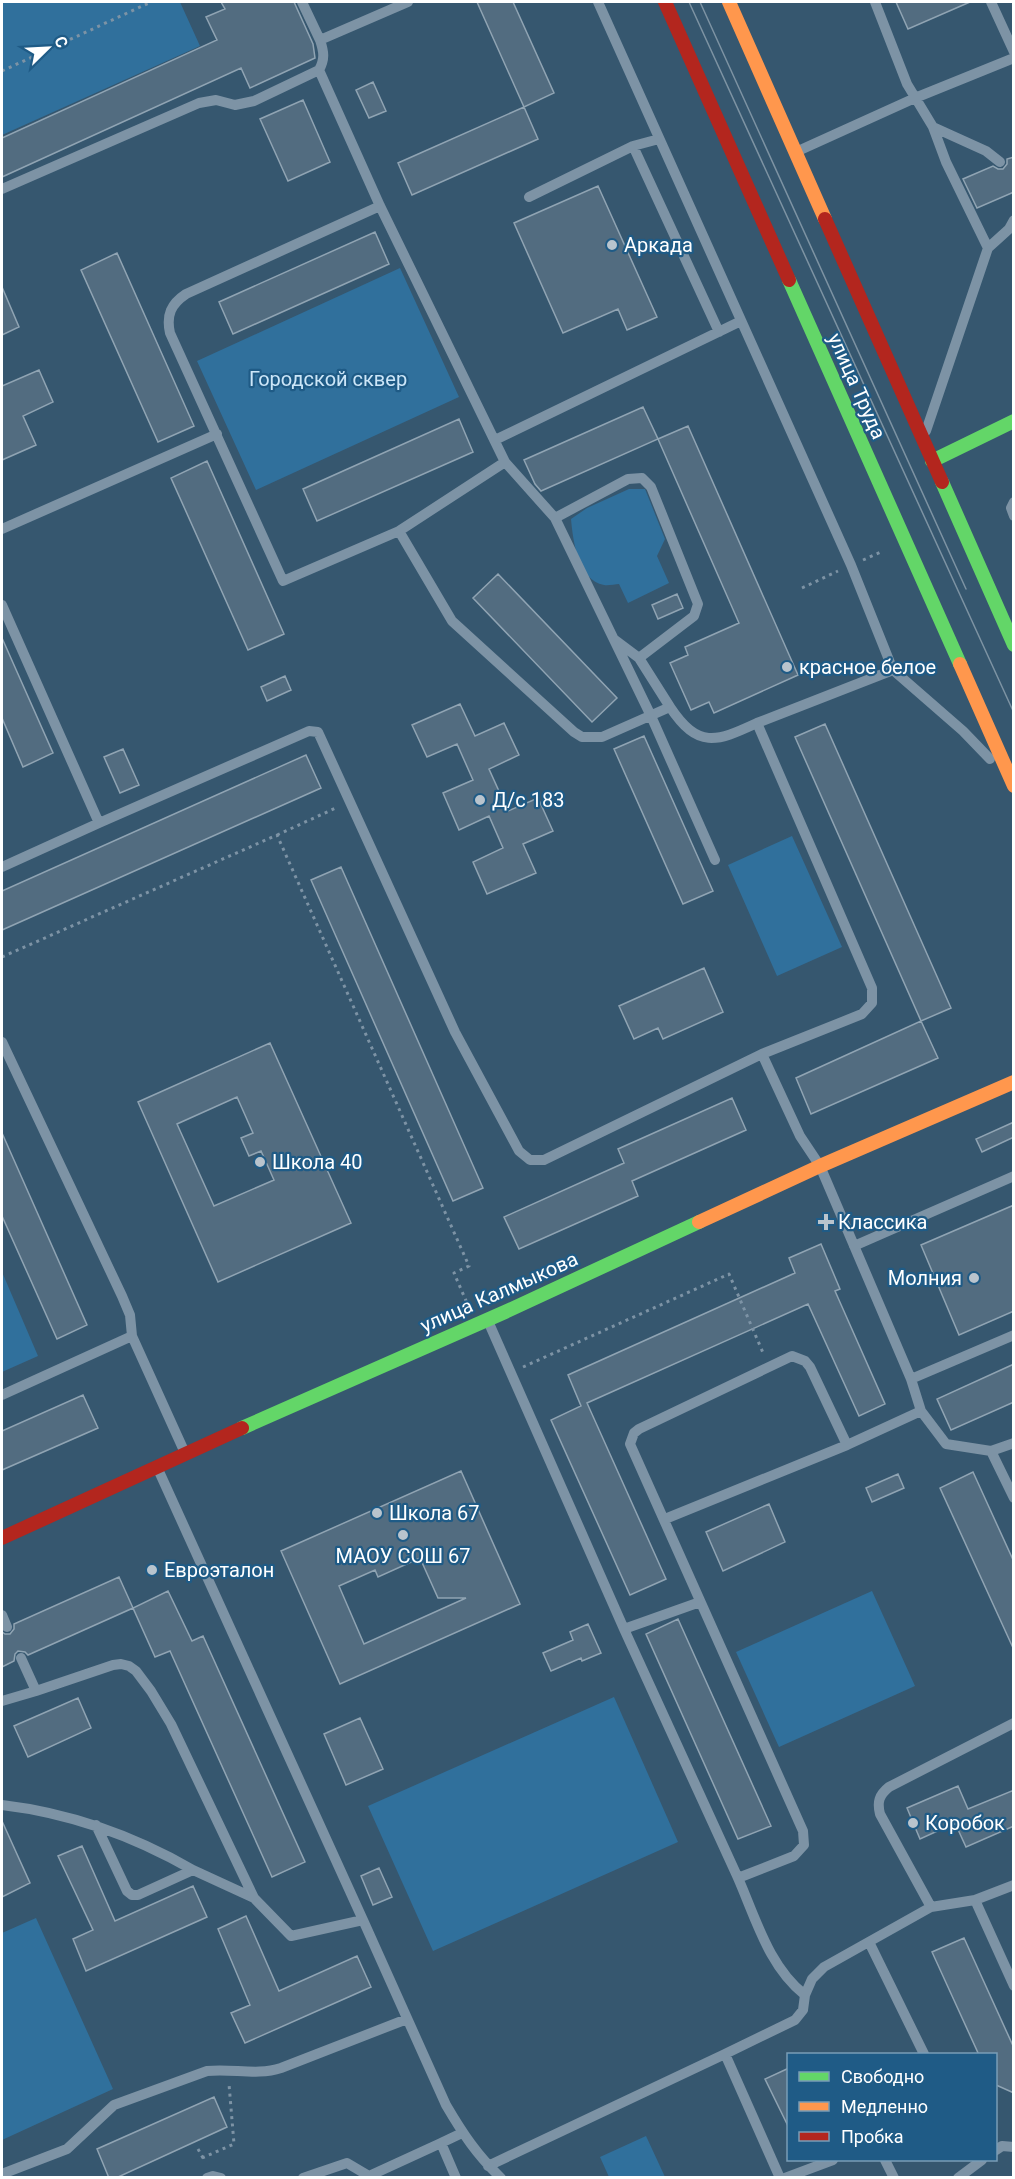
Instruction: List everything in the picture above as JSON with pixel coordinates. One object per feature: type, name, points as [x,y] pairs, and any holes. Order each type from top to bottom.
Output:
[{"type":"main road","name":"улица Труда","points":[[665,2],[1012,783]]},
{"type":"main road","name":"улица Труда","points":[[729,2],[1014,645]]},
{"type":"main road","points":[[932,461],[1014,421]]},
{"type":"main road","name":"улица Калмыкова","points":[[2,1538],[185,1453],[505,1312],[820,1166],[1014,1082]]},
{"type":"lane","points":[[2,189],[199,103],[216,100],[235,105],[254,101],[319,70],[324,61],[324,52],[302,2]]},
{"type":"lane","points":[[320,40],[408,2]]},
{"type":"lane","points":[[598,2],[851,565],[893,670],[963,731],[1012,783]]},
{"type":"lane","points":[[875,2],[907,84],[933,127],[946,162],[988,248]]},
{"type":"lane","points":[[992,2],[1014,52]]},
{"type":"lane","points":[[795,152],[915,98],[1014,58]]},
{"type":"lane","points":[[319,70],[380,206],[505,462],[555,518],[651,716],[715,860]]},
{"type":"lane","points":[[933,127],[986,151],[1000,162]]},
{"type":"lane","points":[[529,197],[633,146],[659,139]]},
{"type":"lane","points":[[633,146],[719,332]]},
{"type":"lane","points":[[380,206],[186,294],[176,300],[170,310],[168,322],[170,333],[283,581],[399,531],[505,462]]},
{"type":"lane","points":[[923,440],[988,248],[1010,229],[1014,220]]},
{"type":"lane","points":[[495,440],[741,321]]},
{"type":"lane","points":[[2,529],[217,434]]},
{"type":"lane","points":[[555,518],[628,479],[642,478],[651,487],[698,604],[694,616],[639,658]]},
{"type":"lane","points":[[1014,502],[1011,508],[1014,516]]},
{"type":"lane","points":[[399,531],[452,621],[574,732],[582,737],[602,737],[670,707]]},
{"type":"lane","points":[[2,605],[99,823]]},
{"type":"lane","points":[[614,639],[639,658],[681,723],[701,738],[728,737],[756,723],[893,670]]},
{"type":"lane","points":[[2,867],[312,730],[320,735],[455,1032],[519,1150],[530,1160],[544,1160],[762,1054],[862,1014],[872,1003],[873,996],[756,723]]},
{"type":"lane","points":[[2,1042],[122,1296],[130,1315],[132,1336],[185,1453]]},
{"type":"lane","points":[[762,1054],[800,1136],[820,1166],[911,1379],[921,1411],[944,1443],[991,1451],[1014,1443]]},
{"type":"lane","points":[[854,1246],[1014,1176]]},
{"type":"lane","points":[[482,1321],[510,1372],[774,1961],[806,1995]]},
{"type":"lane","points":[[911,1379],[1014,1335]]},
{"type":"lane","points":[[2,1395],[132,1336]]},
{"type":"lane","points":[[738,1878],[794,1856],[800,1852],[805,1838],[630,1444],[634,1433],[769,1365],[792,1356],[805,1361],[847,1445]]},
{"type":"lane","points":[[665,1519],[847,1445],[921,1411]]},
{"type":"lane","points":[[991,1451],[1014,1498]]},
{"type":"lane","points":[[157,1467],[446,2105],[478,2156],[501,2178]]},
{"type":"lane","points":[[624,1629],[699,1602]]},
{"type":"lane","points":[[2,1615],[7,1627]]},
{"type":"lane","points":[[21,1658],[36,1691]]},
{"type":"lane","points":[[2,1701],[113,1665],[121,1664],[136,1671],[171,1724],[254,1898],[291,1936],[363,1920]]},
{"type":"lane","points":[[931,1907],[880,1814],[879,1799],[882,1792],[1014,1723]]},
{"type":"lane","points":[[2,1805],[21,1807],[96,1825],[159,1851],[193,1870],[254,1898]]},
{"type":"lane","points":[[96,1825],[127,1891],[132,1895],[138,1895],[193,1870]]},
{"type":"lane","points":[[488,2166],[795,2020],[803,2010],[812,1979],[824,1967],[931,1907],[975,1900],[1014,1885]]},
{"type":"lane","points":[[975,1900],[1014,1986]]},
{"type":"lane","points":[[869,1942],[923,2053]]},
{"type":"lane","points":[[2,2174],[67,2149],[114,2105],[207,2071],[272,2071],[406,2019]]},
{"type":"lane","points":[[725,2054],[780,2178]]},
{"type":"lane","points":[[303,2178],[347,2163],[369,2176],[462,2133]]},
{"type":"lane","points":[[441,2143],[456,2178]]},
{"type":"lane","points":[[997,2149],[1002,2146],[1014,2147]]},
{"type":"lane","points":[[785,2178],[830,2161]]},
{"type":"lane","points":[[886,2161],[894,2178]]},
{"type":"lane","points":[[958,2178],[981,2161]]},
{"type":"lane","points":[[207,2178],[213,2176],[221,2178]]},
{"type":"path","points":[[2,71],[151,2]]},
{"type":"path","points":[[2,957],[350,801]]},
{"type":"path","points":[[277,835],[469,1266],[454,1273],[482,1321]]},
{"type":"path","points":[[510,1372],[729,1274],[769,1365]]},
{"type":"path","points":[[202,2158],[234,2144],[228,2071]]},
{"type":"green space","points":[[2,2],[180,2],[200,46],[2,135]]},
{"type":"green space","name":"Городской сквер","points":[[400,268],[459,397],[256,490],[197,361]]},
{"type":"green space","points":[[629,489],[645,489],[665,539],[657,556],[669,583],[628,603],[619,584],[606,585],[595,582],[588,576],[575,548],[571,519],[587,508]]},
{"type":"green space","points":[[792,836],[842,947],[777,976],[728,865]]},
{"type":"green space","points":[[2,1272],[38,1356],[2,1372]]},
{"type":"green space","points":[[872,1591],[915,1686],[779,1747],[736,1652]]},
{"type":"green space","points":[[614,1697],[678,1842],[433,1951],[368,1806]]},
{"type":"green space","points":[[36,1918],[113,2089],[2,2140],[2,1933]]},
{"type":"green space","points":[[646,2136],[665,2177],[609,2177],[600,2157]]},
{"type":"building","points":[[221,2],[294,2],[313,44],[315,58],[250,88],[241,68],[2,177],[2,138],[217,40],[206,17],[225,9]]},
{"type":"building","points":[[477,2],[513,2],[554,93],[524,107]]},
{"type":"building","points":[[896,2],[970,2],[908,29]]},
{"type":"building","points":[[373,82],[386,111],[369,118],[356,90]]},
{"type":"building","points":[[303,100],[330,162],[288,181],[260,119]]},
{"type":"building","points":[[524,107],[538,139],[412,195],[398,163]]},
{"type":"building","points":[[1014,157],[1014,192],[977,208],[963,179],[993,166],[1003,169],[1007,164],[1007,159]]},
{"type":"building","points":[[598,186],[657,317],[627,330],[618,309],[563,333],[514,223]]},
{"type":"building","points":[[375,232],[389,264],[233,334],[219,302]]},
{"type":"building","points":[[117,253],[194,426],[158,442],[81,270]]},
{"type":"building","points":[[2,287],[19,327],[2,335]]},
{"type":"building","points":[[39,370],[53,402],[23,416],[36,445],[2,460],[2,386]]},
{"type":"building","points":[[643,407],[658,439],[541,491],[535,484],[524,460]]},
{"type":"building","points":[[459,419],[473,452],[317,521],[303,489]]},
{"type":"building","points":[[688,426],[798,675],[714,713],[709,702],[691,710],[670,663],[688,655],[685,647],[739,623],[658,439]]},
{"type":"building","points":[[207,461],[284,634],[248,650],[171,478]]},
{"type":"building","points":[[498,574],[617,698],[592,722],[473,598]]},
{"type":"building","points":[[677,594],[683,608],[658,619],[652,605]]},
{"type":"building","points":[[2,638],[53,753],[23,767],[2,718]]},
{"type":"building","points":[[285,676],[291,690],[267,701],[261,687]]},
{"type":"building","points":[[460,704],[475,736],[504,723],[519,755],[489,769],[508,811],[538,798],[553,831],[523,844],[536,873],[487,894],[473,862],[503,848],[489,816],[459,830],[443,793],[473,780],[457,744],[427,757],[412,725]]},
{"type":"building","points":[[825,724],[951,1008],[921,1021],[795,737]]},
{"type":"building","points":[[644,736],[713,891],[683,904],[614,749]]},
{"type":"building","points":[[123,749],[139,785],[120,793],[104,757]]},
{"type":"building","points":[[306,755],[321,788],[2,930],[2,891]]},
{"type":"building","points":[[341,867],[483,1188],[453,1201],[311,880]]},
{"type":"building","points":[[704,968],[723,1012],[663,1039],[658,1028],[634,1039],[619,1006]]},
{"type":"building","points":[[921,1021],[938,1058],[811,1114],[796,1078]]},
{"type":"building","points":[[270,1043],[351,1223],[218,1282],[138,1102]],"holes":[[[237,1097],[253,1133],[241,1138],[249,1156],[261,1151],[274,1180],[214,1206],[177,1124]]]},
{"type":"building","points":[[732,1098],[746,1130],[632,1181],[638,1196],[519,1249],[504,1217],[624,1163],[618,1149]]},
{"type":"building","points":[[1014,1122],[1014,1137],[982,1152],[976,1139]]},
{"type":"building","points":[[2,1133],[87,1325],[57,1339],[2,1216]]},
{"type":"building","name":"Молния","points":[[1014,1205],[1014,1311],[959,1335],[921,1245]]},
{"type":"building","points":[[821,1244],[840,1289],[835,1291],[885,1404],[859,1416],[808,1304],[587,1403],[666,1579],[630,1595],[551,1420],[581,1406],[568,1375],[795,1273],[789,1258]]},
{"type":"building","points":[[1014,1364],[1014,1402],[951,1430],[937,1399]]},
{"type":"building","points":[[83,1395],[98,1428],[2,1470],[2,1431]]},
{"type":"building","points":[[461,1471],[520,1604],[340,1684],[281,1551]],"holes":[[[420,1558],[438,1598],[466,1598],[364,1644],[339,1586],[375,1570],[378,1577]]]},
{"type":"building","points":[[973,1472],[1014,1562],[1014,1650],[940,1488]]},
{"type":"building","points":[[898,1474],[904,1488],[872,1502],[866,1488]]},
{"type":"building","points":[[769,1504],[785,1542],[723,1571],[706,1532]]},
{"type":"building","points":[[119,1577],[133,1608],[28,1655],[18,1651],[14,1661],[2,1667],[2,1632],[10,1634],[14,1629],[14,1624]]},
{"type":"building","points":[[168,1591],[192,1641],[203,1636],[305,1862],[272,1877],[170,1651],[155,1657],[133,1608]]},
{"type":"building","points":[[678,1619],[771,1826],[738,1839],[646,1634]]},
{"type":"building","points":[[588,1624],[601,1653],[582,1661],[581,1658],[551,1671],[543,1653],[573,1640],[570,1632]]},
{"type":"building","points":[[78,1698],[91,1728],[28,1757],[14,1726]]},
{"type":"building","points":[[360,1718],[383,1769],[346,1785],[324,1734]]},
{"type":"building","points":[[958,1786],[968,1809],[1014,1790],[1014,1826],[966,1847],[955,1823],[920,1839],[907,1808]]},
{"type":"building","points":[[2,1821],[30,1883],[2,1897]]},
{"type":"building","points":[[82,1846],[115,1921],[193,1886],[207,1917],[86,1971],[73,1939],[93,1930],[58,1856]]},
{"type":"building","points":[[379,1868],[392,1897],[373,1905],[361,1876]]},
{"type":"building","points":[[246,1916],[279,1991],[357,1956],[371,1987],[245,2043],[231,2013],[250,2005],[218,1929]]},
{"type":"building","points":[[964,1938],[1014,2048],[1014,2093],[997,2085],[997,2053],[978,2053],[932,1952]]},
{"type":"building","points":[[787,2069],[787,2124],[765,2079]]},
{"type":"building","points":[[214,2097],[227,2127],[116,2178],[109,2178],[97,2149]]},
{"type":"tram line","points":[[689,2],[1014,713]]},
{"type":"tram line","points":[[700,2],[966,589]]},
{"type":"traffic: fast","points":[[789,280],[960,664]]},
{"type":"traffic: fast","points":[[932,461],[1014,421]]},
{"type":"traffic: fast","points":[[942,482],[1014,645]]},
{"type":"traffic: fast","points":[[242,1428],[505,1312],[699,1222]]},
{"type":"traffic: slow","points":[[729,2],[825,219]]},
{"type":"traffic: slow","points":[[960,664],[1014,786]]},
{"type":"traffic: slow","points":[[699,1222],[820,1166],[1014,1082]]},
{"type":"traffic: jam","points":[[665,2],[789,280]]},
{"type":"traffic: jam","points":[[825,219],[942,482]]},
{"type":"traffic: jam","points":[[2,1538],[242,1428]]},
{"type":"place","name":"Аркада","points":[[612,245]]},
{"type":"place","name":"красное белое","points":[[787,667]]},
{"type":"place","name":"Д/с 183","points":[[480,800]]},
{"type":"place","name":"Школа 40","points":[[260,1162]]},
{"type":"place","name":"Классика","points":[[826,1222]]},
{"type":"place","name":"Молния","points":[[974,1278]]},
{"type":"place","name":"Школа 67","points":[[377,1513]]},
{"type":"place","name":"МАОУ СОШ 67","points":[[403,1535]]},
{"type":"place","name":"Евроэталон","points":[[152,1570]]},
{"type":"place","name":"Коробок","points":[[913,1823]]}]
